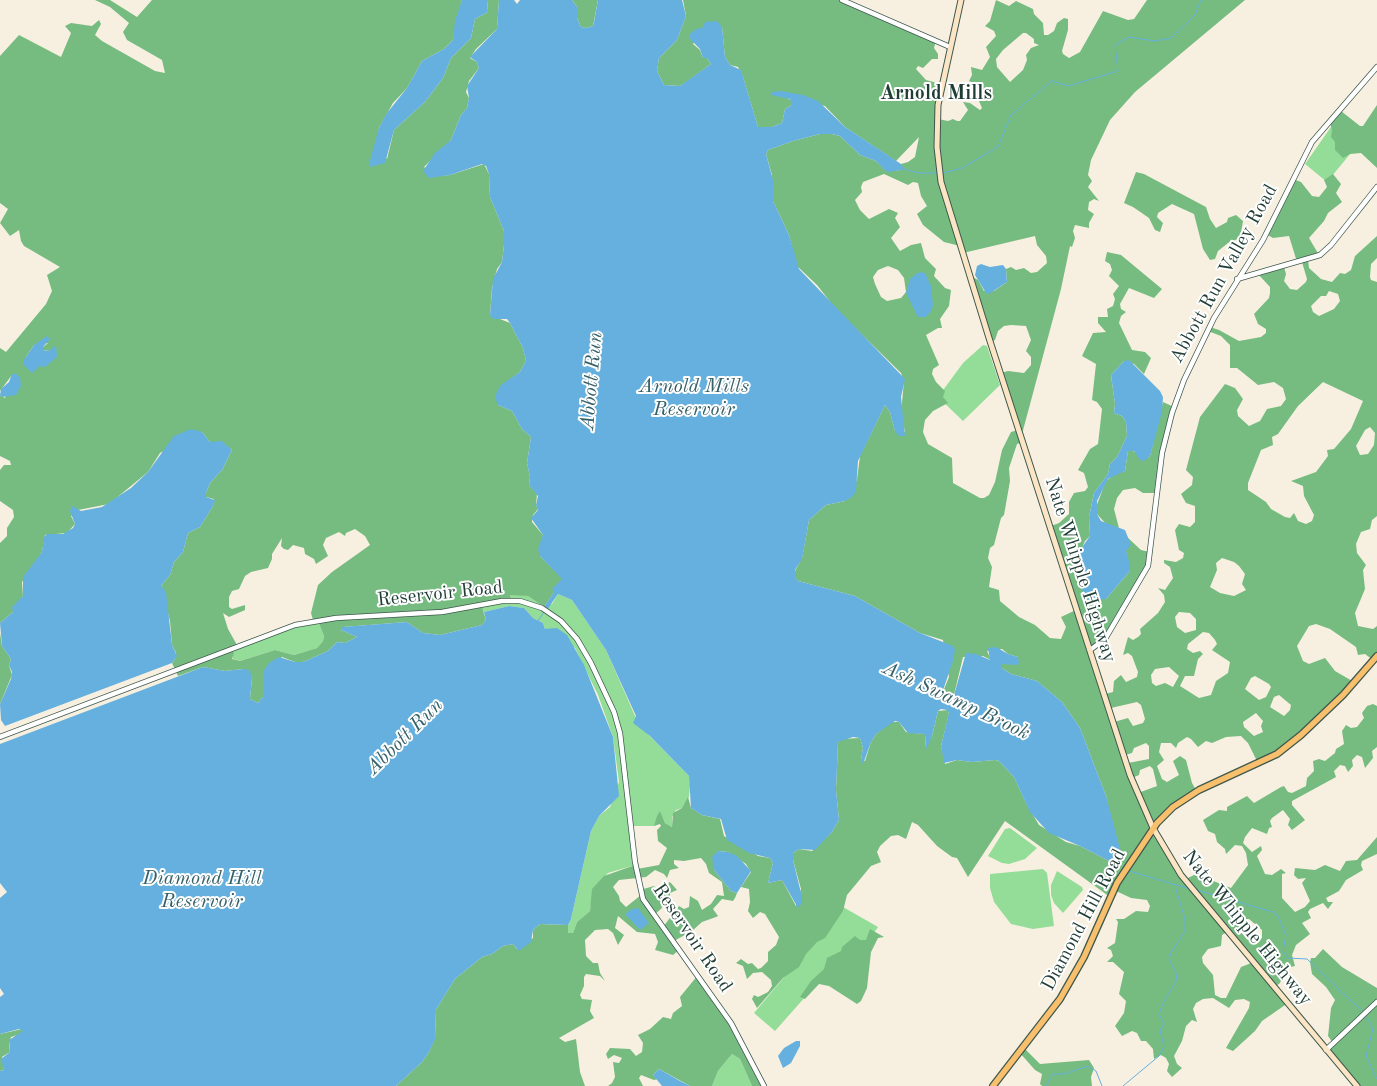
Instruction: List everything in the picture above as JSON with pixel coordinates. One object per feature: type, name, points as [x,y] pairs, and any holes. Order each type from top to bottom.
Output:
[{"type":"main road","name":"Nate Whipple Highway","points":[[961,0],[938,105],[940,177],[964,260],[1130,775],[1153,828],[1195,893],[1357,1086]]},
{"type":"main road","name":"Diamond Hill Road","points":[[993,1086],[1064,993],[1084,957],[1114,889],[1153,828],[1173,808],[1199,790],[1277,754],[1343,695],[1377,656]]},
{"type":"street","points":[[842,0],[950,47]]},
{"type":"street","name":"Abbott Run Valley Road","points":[[1090,650],[1099,646],[1105,640],[1122,607],[1146,572],[1162,453],[1176,401],[1214,318],[1268,231],[1312,142],[1377,67]]},
{"type":"street","points":[[1237,279],[1320,255],[1331,246],[1377,187]]},
{"type":"street","name":"Reservoir Road","points":[[0,737],[274,632],[313,621],[442,612],[502,601],[520,601],[542,608],[561,620],[579,642],[614,712],[620,732],[635,862],[643,899],[731,1023],[764,1086]]},
{"type":"street","points":[[1326,1050],[1377,1002]]},
{"type":"green space","points":[[95,0],[110,0],[137,17],[152,0],[462,0],[453,40],[444,49],[422,61],[407,88],[393,103],[379,128],[377,142],[387,159],[394,130],[425,102],[443,78],[451,58],[471,38],[475,19],[488,12],[487,0],[499,0],[497,29],[476,49],[470,58],[477,62],[479,68],[469,81],[466,92],[469,98],[467,108],[461,115],[451,140],[424,167],[440,176],[450,175],[484,164],[489,174],[490,197],[504,231],[502,262],[497,269],[492,288],[490,315],[510,323],[523,348],[526,361],[520,372],[501,386],[498,405],[512,411],[522,429],[531,437],[527,463],[530,477],[529,485],[537,494],[536,505],[538,509],[533,515],[532,522],[543,535],[540,556],[563,579],[544,607],[528,596],[510,595],[511,600],[481,604],[486,620],[482,625],[440,635],[423,633],[407,622],[343,627],[341,630],[357,637],[345,643],[337,642],[328,651],[303,662],[295,662],[282,657],[263,672],[263,697],[258,703],[250,699],[252,677],[243,669],[225,671],[203,667],[178,676],[172,663],[176,653],[172,645],[170,621],[161,586],[170,575],[174,562],[183,552],[188,533],[200,527],[213,506],[214,499],[206,497],[206,493],[210,483],[222,470],[232,450],[222,442],[210,442],[202,432],[160,453],[148,472],[109,504],[78,510],[71,516],[75,524],[67,533],[45,535],[42,552],[22,582],[23,596],[13,612],[0,623],[0,543],[7,536],[7,528],[14,517],[13,510],[0,501],[0,470],[4,465],[11,465],[10,461],[0,456],[0,395],[5,398],[12,375],[0,391],[0,348],[6,352],[46,304],[52,291],[47,275],[60,267],[24,246],[19,230],[10,236],[0,223],[8,209],[0,203],[0,56],[19,35],[61,57],[71,33],[65,26],[71,23],[92,26],[99,20],[101,24],[95,35],[102,41],[155,71],[165,73],[162,60],[127,40],[123,32],[129,23],[110,7]],"holes":[[[48,343],[43,347],[43,350],[50,351],[39,366],[26,357],[34,345]],[[355,529],[365,536],[370,545],[332,572],[318,585],[311,613],[313,620],[318,621],[324,636],[323,641],[317,648],[294,655],[275,650],[240,661],[232,659],[234,653],[231,648],[237,645],[228,629],[223,613],[229,617],[245,610],[245,605],[232,609],[229,607],[229,597],[232,591],[239,589],[245,576],[251,572],[268,568],[272,554],[282,538],[281,546],[284,549],[288,550],[293,545],[304,548],[305,554],[314,559],[316,564],[328,556],[323,545],[326,538],[339,532],[345,536],[346,533]]]},
{"type":"green space","points":[[572,0],[598,0],[593,26],[581,27],[577,18],[577,7]]},
{"type":"green space","points":[[683,0],[843,0],[936,40],[934,48],[938,54],[938,59],[932,59],[923,68],[918,66],[916,69],[926,80],[941,84],[938,119],[960,121],[968,110],[963,102],[970,103],[980,110],[982,108],[979,101],[972,97],[977,85],[969,81],[972,75],[971,67],[982,70],[990,57],[986,47],[996,36],[994,31],[985,26],[990,21],[996,0],[1009,6],[1016,1],[1033,9],[1034,14],[1043,23],[1044,35],[1054,31],[1057,23],[1064,18],[1068,19],[1068,30],[1062,51],[1069,58],[1080,52],[1103,11],[1128,20],[1134,19],[1147,0],[1245,0],[1135,92],[1110,120],[1091,160],[1088,175],[1092,181],[1088,187],[1099,201],[1094,199],[1089,202],[1088,210],[1094,214],[1089,223],[1089,228],[1075,225],[1073,231],[1075,238],[1072,247],[1070,246],[1061,289],[1022,434],[1023,442],[1017,444],[1009,468],[1010,481],[1004,515],[1001,518],[994,545],[990,548],[988,558],[992,567],[989,587],[999,590],[1000,601],[1019,617],[1035,625],[1050,638],[1061,639],[1066,627],[1061,617],[1078,609],[1051,526],[1059,523],[1069,514],[1069,502],[1074,493],[1085,491],[1088,487],[1084,473],[1078,470],[1090,449],[1098,444],[1102,409],[1097,402],[1092,400],[1096,364],[1082,356],[1093,333],[1106,332],[1098,323],[1098,317],[1108,317],[1107,309],[1113,306],[1115,299],[1113,294],[1119,286],[1109,276],[1112,270],[1110,264],[1105,261],[1107,252],[1121,255],[1162,289],[1154,298],[1129,288],[1120,304],[1121,309],[1126,312],[1121,316],[1119,323],[1132,350],[1145,352],[1151,358],[1144,374],[1134,364],[1124,361],[1111,375],[1115,404],[1114,413],[1122,416],[1126,422],[1127,436],[1117,457],[1110,464],[1108,474],[1094,493],[1089,517],[1090,536],[1085,541],[1074,566],[1090,599],[1106,599],[1129,572],[1126,551],[1127,537],[1141,550],[1150,552],[1147,571],[1106,639],[1091,649],[1105,694],[1113,692],[1114,681],[1121,675],[1126,682],[1137,677],[1138,672],[1132,656],[1128,653],[1123,655],[1128,637],[1133,640],[1138,637],[1141,634],[1140,629],[1158,613],[1165,602],[1164,595],[1158,588],[1165,590],[1173,578],[1170,567],[1164,563],[1164,560],[1176,562],[1183,558],[1184,553],[1179,550],[1175,530],[1179,524],[1190,527],[1195,522],[1195,506],[1186,503],[1181,494],[1192,485],[1193,477],[1186,470],[1200,417],[1225,384],[1235,388],[1243,399],[1237,410],[1238,416],[1249,426],[1260,421],[1267,409],[1281,406],[1286,399],[1283,388],[1274,382],[1258,385],[1237,368],[1230,368],[1230,345],[1221,336],[1208,331],[1210,327],[1239,341],[1261,337],[1266,333],[1266,329],[1258,324],[1254,314],[1269,298],[1270,287],[1258,274],[1284,267],[1286,274],[1284,281],[1290,289],[1297,290],[1306,282],[1307,279],[1302,262],[1297,262],[1289,236],[1273,238],[1266,234],[1293,179],[1301,182],[1312,196],[1319,197],[1327,187],[1324,180],[1333,174],[1341,184],[1336,193],[1342,202],[1328,213],[1324,221],[1309,238],[1319,255],[1308,260],[1309,268],[1321,279],[1332,282],[1340,273],[1345,274],[1351,270],[1355,256],[1377,236],[1377,258],[1371,264],[1370,277],[1371,280],[1377,282],[1377,516],[1372,520],[1370,529],[1361,532],[1356,544],[1357,553],[1366,565],[1363,570],[1365,589],[1355,613],[1358,626],[1373,629],[1377,626],[1377,655],[1373,660],[1365,654],[1358,655],[1356,647],[1330,629],[1316,624],[1309,626],[1297,646],[1303,661],[1309,664],[1325,658],[1335,671],[1354,682],[1301,735],[1258,763],[1248,743],[1241,736],[1226,737],[1212,743],[1206,741],[1198,747],[1187,737],[1178,743],[1176,748],[1171,743],[1161,743],[1159,752],[1164,760],[1157,766],[1162,779],[1167,782],[1179,775],[1173,761],[1180,756],[1186,760],[1192,783],[1196,790],[1154,827],[1186,879],[1196,874],[1231,888],[1248,865],[1246,853],[1242,846],[1235,845],[1226,854],[1225,849],[1217,842],[1215,834],[1208,831],[1203,820],[1219,810],[1227,811],[1227,807],[1247,796],[1254,803],[1284,786],[1288,792],[1292,793],[1306,786],[1307,778],[1314,771],[1313,761],[1319,759],[1325,761],[1335,753],[1336,749],[1344,744],[1342,731],[1346,725],[1351,728],[1357,727],[1364,718],[1362,713],[1367,706],[1373,704],[1377,706],[1377,747],[1372,751],[1373,758],[1365,768],[1362,757],[1357,755],[1352,760],[1353,766],[1348,772],[1345,766],[1340,765],[1334,771],[1336,777],[1292,801],[1292,805],[1305,820],[1292,830],[1288,825],[1290,819],[1283,810],[1270,821],[1272,827],[1269,828],[1267,834],[1252,828],[1245,837],[1243,843],[1252,852],[1261,846],[1262,850],[1257,856],[1265,874],[1272,875],[1281,869],[1286,873],[1282,874],[1282,898],[1295,912],[1305,907],[1310,901],[1302,883],[1306,878],[1298,879],[1294,875],[1295,868],[1315,870],[1325,865],[1340,871],[1346,861],[1357,860],[1377,837],[1377,854],[1362,861],[1363,870],[1346,880],[1339,891],[1326,898],[1328,902],[1333,902],[1328,909],[1323,903],[1310,909],[1308,912],[1311,918],[1302,923],[1310,934],[1296,945],[1292,955],[1295,966],[1286,968],[1280,983],[1275,987],[1288,1003],[1262,1021],[1255,1031],[1233,1051],[1226,1048],[1249,1008],[1250,1002],[1244,999],[1235,1000],[1229,1008],[1213,998],[1203,999],[1196,1003],[1193,1009],[1197,1022],[1192,1020],[1186,1026],[1182,1041],[1174,1056],[1177,1064],[1182,1068],[1172,1077],[1167,1071],[1169,1064],[1166,1058],[1161,1055],[1154,1059],[1153,1049],[1146,1041],[1141,1041],[1137,1033],[1132,1031],[1122,1036],[1115,1026],[1124,1013],[1126,1001],[1119,994],[1124,972],[1113,962],[1107,962],[1113,956],[1111,950],[1107,948],[1115,943],[1118,922],[1116,919],[1124,919],[1136,911],[1148,912],[1150,906],[1147,900],[1131,898],[1114,890],[1110,897],[1005,821],[968,877],[957,858],[952,857],[937,846],[918,825],[912,822],[906,839],[898,835],[891,836],[880,846],[877,852],[881,862],[871,866],[847,895],[843,911],[825,938],[817,942],[806,954],[799,967],[783,978],[757,1008],[752,999],[754,995],[758,997],[768,992],[772,986],[771,980],[762,972],[753,973],[747,979],[743,966],[736,963],[741,959],[748,964],[752,963],[758,969],[761,968],[768,961],[768,952],[776,945],[779,937],[765,914],[760,912],[753,918],[748,911],[750,902],[749,889],[741,887],[751,872],[746,864],[728,852],[718,851],[714,870],[731,891],[737,893],[735,898],[733,901],[722,899],[713,909],[718,916],[702,922],[692,931],[674,941],[679,950],[673,955],[655,950],[658,942],[655,934],[637,932],[618,916],[615,928],[624,935],[618,945],[613,933],[608,929],[595,930],[585,940],[586,956],[593,963],[598,963],[600,973],[605,981],[600,976],[586,974],[580,995],[582,999],[592,1000],[590,1011],[594,1018],[559,1038],[565,1042],[576,1039],[580,1072],[585,1086],[396,1086],[422,1062],[429,1052],[436,1036],[435,1011],[455,979],[482,957],[492,954],[503,946],[513,944],[517,949],[533,938],[533,930],[540,924],[568,925],[568,933],[573,933],[577,922],[590,911],[592,889],[604,876],[635,865],[637,869],[659,865],[667,848],[658,841],[657,830],[661,826],[660,824],[654,826],[657,816],[660,811],[665,823],[672,827],[673,813],[682,808],[688,797],[691,808],[702,815],[720,819],[724,836],[758,856],[770,858],[773,863],[768,883],[782,880],[796,906],[801,889],[793,860],[793,853],[799,849],[812,851],[832,832],[839,820],[836,790],[838,742],[841,739],[860,738],[863,748],[861,760],[865,761],[871,742],[876,734],[891,722],[899,722],[906,732],[926,735],[925,748],[932,736],[938,711],[948,710],[949,714],[941,746],[945,764],[957,760],[972,762],[999,761],[1014,777],[1039,825],[1066,842],[1080,846],[1119,866],[1120,861],[1106,796],[1080,728],[1062,702],[1037,681],[1011,674],[1002,668],[1002,664],[1018,657],[1008,654],[1002,649],[987,651],[991,660],[983,656],[963,657],[952,703],[942,702],[940,699],[949,677],[943,640],[920,633],[855,596],[798,581],[795,578],[795,571],[802,558],[809,520],[826,505],[845,501],[857,480],[860,456],[885,405],[890,412],[895,431],[905,432],[901,413],[904,381],[901,373],[835,308],[817,285],[797,266],[789,235],[773,201],[772,175],[766,154],[768,150],[793,141],[820,134],[832,134],[840,136],[860,155],[876,161],[887,171],[901,170],[901,164],[915,157],[919,137],[896,161],[845,127],[825,106],[786,97],[792,101],[792,105],[785,109],[782,123],[772,127],[758,127],[743,77],[738,67],[730,65],[725,57],[722,27],[704,26],[693,44],[700,50],[703,58],[707,58],[711,64],[680,86],[664,85],[657,71],[659,58],[677,40],[686,16]],"holes":[[[1023,33],[1026,33],[1034,39],[1034,43],[1039,45],[1031,48],[1026,55],[1027,60],[1023,70],[1010,82],[997,67],[996,59],[1003,50]],[[884,174],[908,185],[913,182],[918,183],[921,196],[927,206],[917,214],[923,225],[944,242],[960,246],[963,253],[1035,236],[1037,245],[1046,256],[1047,263],[1037,272],[1031,273],[1024,268],[1016,270],[1011,267],[1006,269],[1007,282],[994,291],[984,291],[978,280],[971,276],[991,342],[995,340],[998,331],[1004,326],[1011,325],[1026,326],[1031,340],[1026,351],[1031,357],[1031,365],[1024,373],[1008,371],[1001,373],[1018,430],[1011,432],[1002,450],[995,482],[989,495],[984,498],[980,498],[953,483],[952,458],[928,444],[923,432],[925,420],[933,411],[948,403],[943,397],[945,391],[936,382],[932,374],[933,369],[939,365],[926,335],[938,328],[942,328],[940,319],[949,306],[951,290],[945,288],[934,276],[936,269],[925,258],[921,243],[911,245],[900,251],[891,238],[900,227],[895,218],[898,213],[889,209],[869,219],[860,210],[855,200],[862,192],[863,182]],[[888,266],[898,270],[904,278],[906,292],[901,298],[887,301],[881,297],[873,277],[878,270]],[[1329,291],[1338,294],[1340,301],[1334,309],[1319,316],[1313,312],[1311,306],[1321,296],[1326,296]],[[1323,382],[1363,401],[1351,429],[1334,449],[1327,450],[1328,456],[1316,472],[1291,481],[1303,486],[1304,496],[1314,515],[1312,521],[1306,524],[1298,521],[1294,513],[1290,518],[1271,509],[1266,502],[1248,490],[1248,483],[1261,450],[1273,445],[1272,437],[1278,434],[1298,406]],[[1370,427],[1375,433],[1374,445],[1368,454],[1360,455],[1356,446],[1365,430]],[[1222,558],[1239,566],[1245,574],[1242,584],[1246,590],[1234,596],[1220,593],[1210,587],[1217,570],[1216,563]],[[1179,612],[1190,613],[1196,619],[1196,630],[1185,633],[1177,627],[1175,617]],[[1203,632],[1209,633],[1217,644],[1212,650],[1230,662],[1228,673],[1216,681],[1211,695],[1199,698],[1180,686],[1185,676],[1194,676],[1198,659],[1203,654],[1200,651],[1193,653],[1187,649],[1188,644]],[[1169,667],[1179,676],[1173,687],[1165,683],[1156,686],[1152,683],[1151,675],[1155,669]],[[1255,676],[1271,687],[1266,697],[1259,700],[1245,689],[1251,678]],[[1279,695],[1291,705],[1290,710],[1284,716],[1270,707],[1274,697]],[[1137,702],[1141,705],[1145,719],[1143,723],[1133,726],[1128,718],[1114,722],[1111,708]],[[1256,713],[1263,721],[1261,726],[1263,732],[1254,736],[1244,727],[1243,722]],[[1146,743],[1149,746],[1149,759],[1128,763],[1125,755],[1132,753],[1134,748]],[[1150,766],[1153,769],[1157,786],[1138,793],[1132,778],[1139,775],[1140,770]],[[701,858],[706,864],[709,873],[722,882],[724,896],[717,895],[711,904],[702,910],[698,901],[690,896],[689,907],[684,909],[679,906],[663,927],[654,915],[662,908],[661,904],[670,899],[670,893],[677,890],[671,883],[669,882],[668,886],[662,891],[658,891],[654,886],[640,890],[641,895],[626,907],[620,901],[613,887],[619,880],[646,877],[655,870],[664,874],[667,878],[670,870],[679,868],[674,864],[674,860],[684,861]],[[1247,919],[1262,930],[1262,938],[1255,943],[1247,939],[1239,930],[1242,922]],[[1228,931],[1254,962],[1241,967],[1226,998],[1221,998],[1215,995],[1213,975],[1203,963],[1202,957],[1208,949],[1221,946],[1222,935]]]},
{"type":"green space","points":[[1377,105],[1377,168],[1361,153],[1350,154],[1343,158],[1335,150],[1335,142],[1331,137],[1330,123],[1341,111],[1360,126],[1363,126]]},
{"type":"green space","points":[[1331,127],[1355,148],[1327,182],[1305,164]]},
{"type":"green space","points":[[1136,172],[1144,174],[1206,207],[1210,219],[1216,228],[1227,222],[1228,218],[1236,215],[1243,221],[1240,238],[1228,243],[1218,251],[1215,259],[1210,260],[1203,249],[1194,214],[1172,204],[1158,213],[1157,217],[1163,223],[1160,232],[1155,230],[1149,218],[1124,203]]},
{"type":"green space","points":[[983,345],[987,346],[1000,385],[963,421],[938,397],[963,363]]},
{"type":"green space","points":[[1163,402],[1174,407],[1163,453],[1157,493],[1143,493],[1135,488],[1123,490],[1117,498],[1114,509],[1119,528],[1106,524],[1097,514],[1096,507],[1106,481],[1114,475],[1125,471],[1128,451],[1131,450],[1147,458],[1150,456]]},
{"type":"green space","points":[[558,594],[572,600],[606,650],[639,725],[689,776],[689,797],[682,808],[676,810],[672,817],[672,827],[665,823],[660,812],[655,826],[631,826],[635,865],[608,873],[593,889],[590,911],[577,922],[573,933],[570,935],[568,933],[568,925],[591,831],[599,816],[610,807],[619,782],[613,737],[598,695],[575,648],[545,629],[543,623],[533,618],[524,608],[509,606],[484,612],[482,609],[481,604],[511,599],[509,595],[528,596],[544,607],[552,604]]},
{"type":"green space","points":[[318,621],[324,636],[323,641],[317,648],[294,655],[275,650],[240,661],[233,659],[230,648],[280,630]]},
{"type":"green space","points":[[0,633],[2,646],[11,659],[9,665],[12,675],[0,704]]},
{"type":"green space","points":[[1010,828],[1037,848],[1025,859],[1009,864],[1002,863],[988,856],[1005,829]]},
{"type":"green space","points":[[1043,869],[1047,873],[1054,926],[1033,929],[1011,924],[994,902],[990,888],[990,874]]},
{"type":"green space","points":[[1057,871],[1082,887],[1083,890],[1063,913],[1054,903],[1051,895],[1051,885]]},
{"type":"green space","points":[[843,907],[878,927],[863,949],[853,943],[775,1031],[754,1013]]},
{"type":"green space","points":[[870,929],[884,937],[878,938],[871,952],[867,988],[861,1001],[857,1004],[829,986],[819,984],[805,999],[800,997],[811,981],[824,969],[827,958],[841,951],[842,947],[855,936],[860,940],[866,940]]},
{"type":"green space","points":[[1323,949],[1342,967],[1377,988],[1377,1086],[1358,1086],[1327,1049],[1333,1043],[1328,1036],[1331,1008],[1335,1000],[1326,987],[1312,974],[1310,962],[1311,958],[1315,958]]},
{"type":"green space","points":[[698,975],[720,1006],[764,1086],[752,1086],[740,1059],[732,1054],[718,1071],[712,1086],[690,1086],[659,1069],[653,1075],[658,1079],[654,1080],[641,1075],[639,1078],[643,1086],[608,1086],[615,1077],[613,1062],[619,1063],[622,1058],[614,1055],[608,1059],[606,1054],[610,1048],[630,1049],[636,1056],[642,1052],[643,1043],[638,1035],[650,1029],[663,1017],[671,1019],[673,1013],[682,1006],[680,997]]},
{"type":"green space","points":[[22,1029],[24,1031],[11,1037],[9,1044],[10,1052],[2,1057],[4,1070],[0,1071],[0,1034]]},
{"type":"green space","points":[[1024,1048],[1040,1064],[1089,1060],[1094,1068],[1091,1077],[1092,1086],[1042,1086],[1040,1084],[1042,1074],[1035,1070],[1020,1053]]},
{"type":"green space","points":[[732,1054],[740,1059],[752,1086],[712,1086],[718,1071]]},
{"type":"water","points":[[462,0],[487,0],[488,12],[475,19],[471,38],[451,58],[443,78],[425,102],[394,130],[385,163],[370,167],[369,164],[379,128],[387,113],[407,88],[422,61],[444,49],[453,40],[455,21]]},
{"type":"water","name":"Arnold Mills Reservoir","points":[[499,0],[514,0],[517,4],[520,0],[572,0],[577,7],[577,18],[581,27],[586,28],[593,26],[598,0],[682,0],[686,16],[677,40],[659,58],[657,71],[664,85],[680,86],[711,64],[707,58],[703,58],[700,49],[690,39],[690,34],[696,29],[702,28],[705,22],[717,21],[722,27],[725,57],[730,65],[741,70],[758,127],[772,127],[782,123],[785,109],[792,105],[790,99],[771,95],[771,92],[781,91],[803,95],[818,101],[845,127],[901,164],[904,169],[887,172],[876,161],[860,155],[840,136],[832,134],[820,134],[793,141],[768,150],[766,154],[773,180],[773,201],[789,235],[799,269],[905,379],[901,397],[905,436],[899,436],[895,431],[890,412],[885,405],[858,461],[856,491],[852,497],[845,501],[826,505],[809,520],[802,559],[795,570],[795,577],[798,581],[855,596],[920,633],[953,646],[955,650],[953,661],[940,699],[942,702],[952,702],[966,653],[976,654],[990,660],[988,648],[996,647],[1018,657],[1019,663],[1017,665],[1002,664],[1002,668],[1011,674],[1037,681],[1062,702],[1080,728],[1106,796],[1122,856],[1122,865],[1119,866],[1049,833],[1030,812],[1014,777],[999,761],[972,762],[957,760],[944,763],[941,746],[949,713],[947,710],[941,709],[938,711],[932,736],[925,749],[926,736],[924,734],[908,733],[899,722],[895,721],[876,734],[863,764],[861,760],[863,748],[860,738],[853,737],[838,742],[836,790],[839,820],[832,832],[815,850],[799,849],[793,853],[802,897],[802,903],[798,908],[782,880],[768,883],[773,863],[770,858],[749,853],[727,840],[721,819],[702,815],[691,808],[689,776],[650,736],[633,723],[636,716],[606,650],[572,600],[558,594],[547,610],[544,607],[554,592],[552,589],[562,579],[540,556],[538,549],[543,535],[531,518],[538,510],[536,505],[538,496],[529,485],[530,477],[527,463],[531,437],[522,429],[512,411],[498,405],[496,400],[496,394],[501,385],[520,372],[526,361],[523,348],[507,319],[493,319],[490,315],[493,279],[502,262],[504,231],[490,197],[489,174],[486,166],[482,164],[450,175],[429,178],[423,171],[435,153],[451,140],[461,115],[467,108],[469,98],[467,86],[479,68],[477,62],[470,57],[497,29]]},
{"type":"water","points":[[981,264],[990,267],[1003,265],[1006,269],[1007,282],[989,294],[986,293],[975,275],[977,266]]},
{"type":"water","points":[[919,272],[925,273],[931,286],[933,305],[926,317],[918,317],[906,293],[910,279]]},
{"type":"water","points":[[47,336],[50,339],[43,347],[43,350],[49,351],[56,345],[57,357],[45,367],[40,366],[32,373],[24,365],[24,360],[34,345]]},
{"type":"water","points":[[1129,360],[1160,391],[1163,397],[1162,412],[1150,456],[1144,461],[1140,460],[1134,451],[1128,451],[1125,471],[1108,479],[1097,501],[1097,514],[1101,521],[1125,530],[1131,545],[1126,551],[1130,565],[1129,572],[1106,599],[1089,600],[1084,595],[1073,560],[1090,536],[1089,517],[1094,493],[1108,474],[1110,464],[1117,457],[1127,436],[1126,422],[1122,416],[1114,413],[1115,404],[1111,375],[1124,361]]},
{"type":"water","points":[[12,374],[20,377],[21,386],[16,395],[2,397],[0,395],[1,389],[9,382]]},
{"type":"water","points":[[191,429],[202,432],[210,442],[222,441],[232,450],[222,470],[210,483],[206,493],[206,497],[215,500],[213,506],[200,527],[188,533],[183,552],[174,562],[170,575],[161,586],[166,592],[172,645],[177,656],[172,663],[5,726],[1,720],[0,704],[11,679],[12,672],[9,665],[11,659],[2,646],[0,623],[13,612],[12,607],[23,596],[23,577],[42,552],[44,537],[47,534],[63,534],[73,528],[75,524],[70,511],[72,506],[81,511],[102,507],[131,488],[148,472],[174,436]]},
{"type":"water","name":"Diamond Hill Reservoir","points":[[509,606],[524,608],[533,618],[543,623],[545,629],[557,628],[567,635],[584,665],[613,737],[619,796],[599,816],[591,831],[568,925],[540,924],[533,930],[531,942],[519,951],[513,944],[503,946],[492,954],[482,957],[455,979],[435,1011],[436,1037],[429,1052],[422,1062],[396,1086],[0,1086],[0,1071],[4,1070],[1,1059],[10,1052],[9,1040],[23,1031],[19,1029],[0,1034],[0,997],[4,994],[0,988],[0,898],[7,892],[0,883],[0,744],[203,667],[225,671],[249,670],[252,677],[250,699],[258,703],[263,697],[263,672],[269,663],[279,657],[295,662],[303,662],[328,651],[337,642],[345,643],[357,637],[341,630],[342,627],[407,622],[423,633],[440,635],[482,625],[486,620],[484,612]]},
{"type":"water","points":[[718,851],[728,852],[737,856],[751,871],[737,893],[731,891],[714,870],[712,857]]},
{"type":"water","points":[[638,908],[649,923],[640,930],[625,914],[632,909]]},
{"type":"water","points":[[796,1041],[800,1041],[800,1046],[791,1063],[783,1068],[778,1056],[784,1048]]},
{"type":"water","points":[[659,1069],[690,1086],[662,1086],[653,1075]]},
{"type":"waterway","name":"Abbott Run","points":[[943,173],[962,168],[998,147],[1011,115],[1052,81],[1068,86],[1118,71],[1115,45],[1129,37],[1155,41],[1171,38],[1195,15],[1201,0]]},
{"type":"waterway","name":"Abbott Run","points":[[904,169],[918,173],[939,173]]},
{"type":"waterway","name":"Abbott Run","points":[[538,621],[544,612]]},
{"type":"waterway","name":"Ash Swamp Brook","points":[[1129,871],[1190,889]]},
{"type":"waterway","points":[[1123,1086],[1159,1056],[1164,1046],[1160,1031],[1164,1024],[1159,1014],[1164,1001],[1177,980],[1176,973],[1169,959],[1185,931],[1185,919],[1175,886]]},
{"type":"waterway","name":"Ash Swamp Brook","points":[[1197,890],[1273,912],[1278,916],[1286,935],[1283,951],[1288,958],[1307,959],[1362,1011]]},
{"type":"waterway","name":"Ash Swamp Brook","points":[[1367,1017],[1373,1029],[1366,1056],[1377,1079]]},
{"type":"waterway","points":[[1046,1086],[1053,1074],[1064,1074],[1088,1066],[1096,1071],[1102,1086]]},
{"type":"district","name":"Arnold Mills","points":[[936,94]]}]
